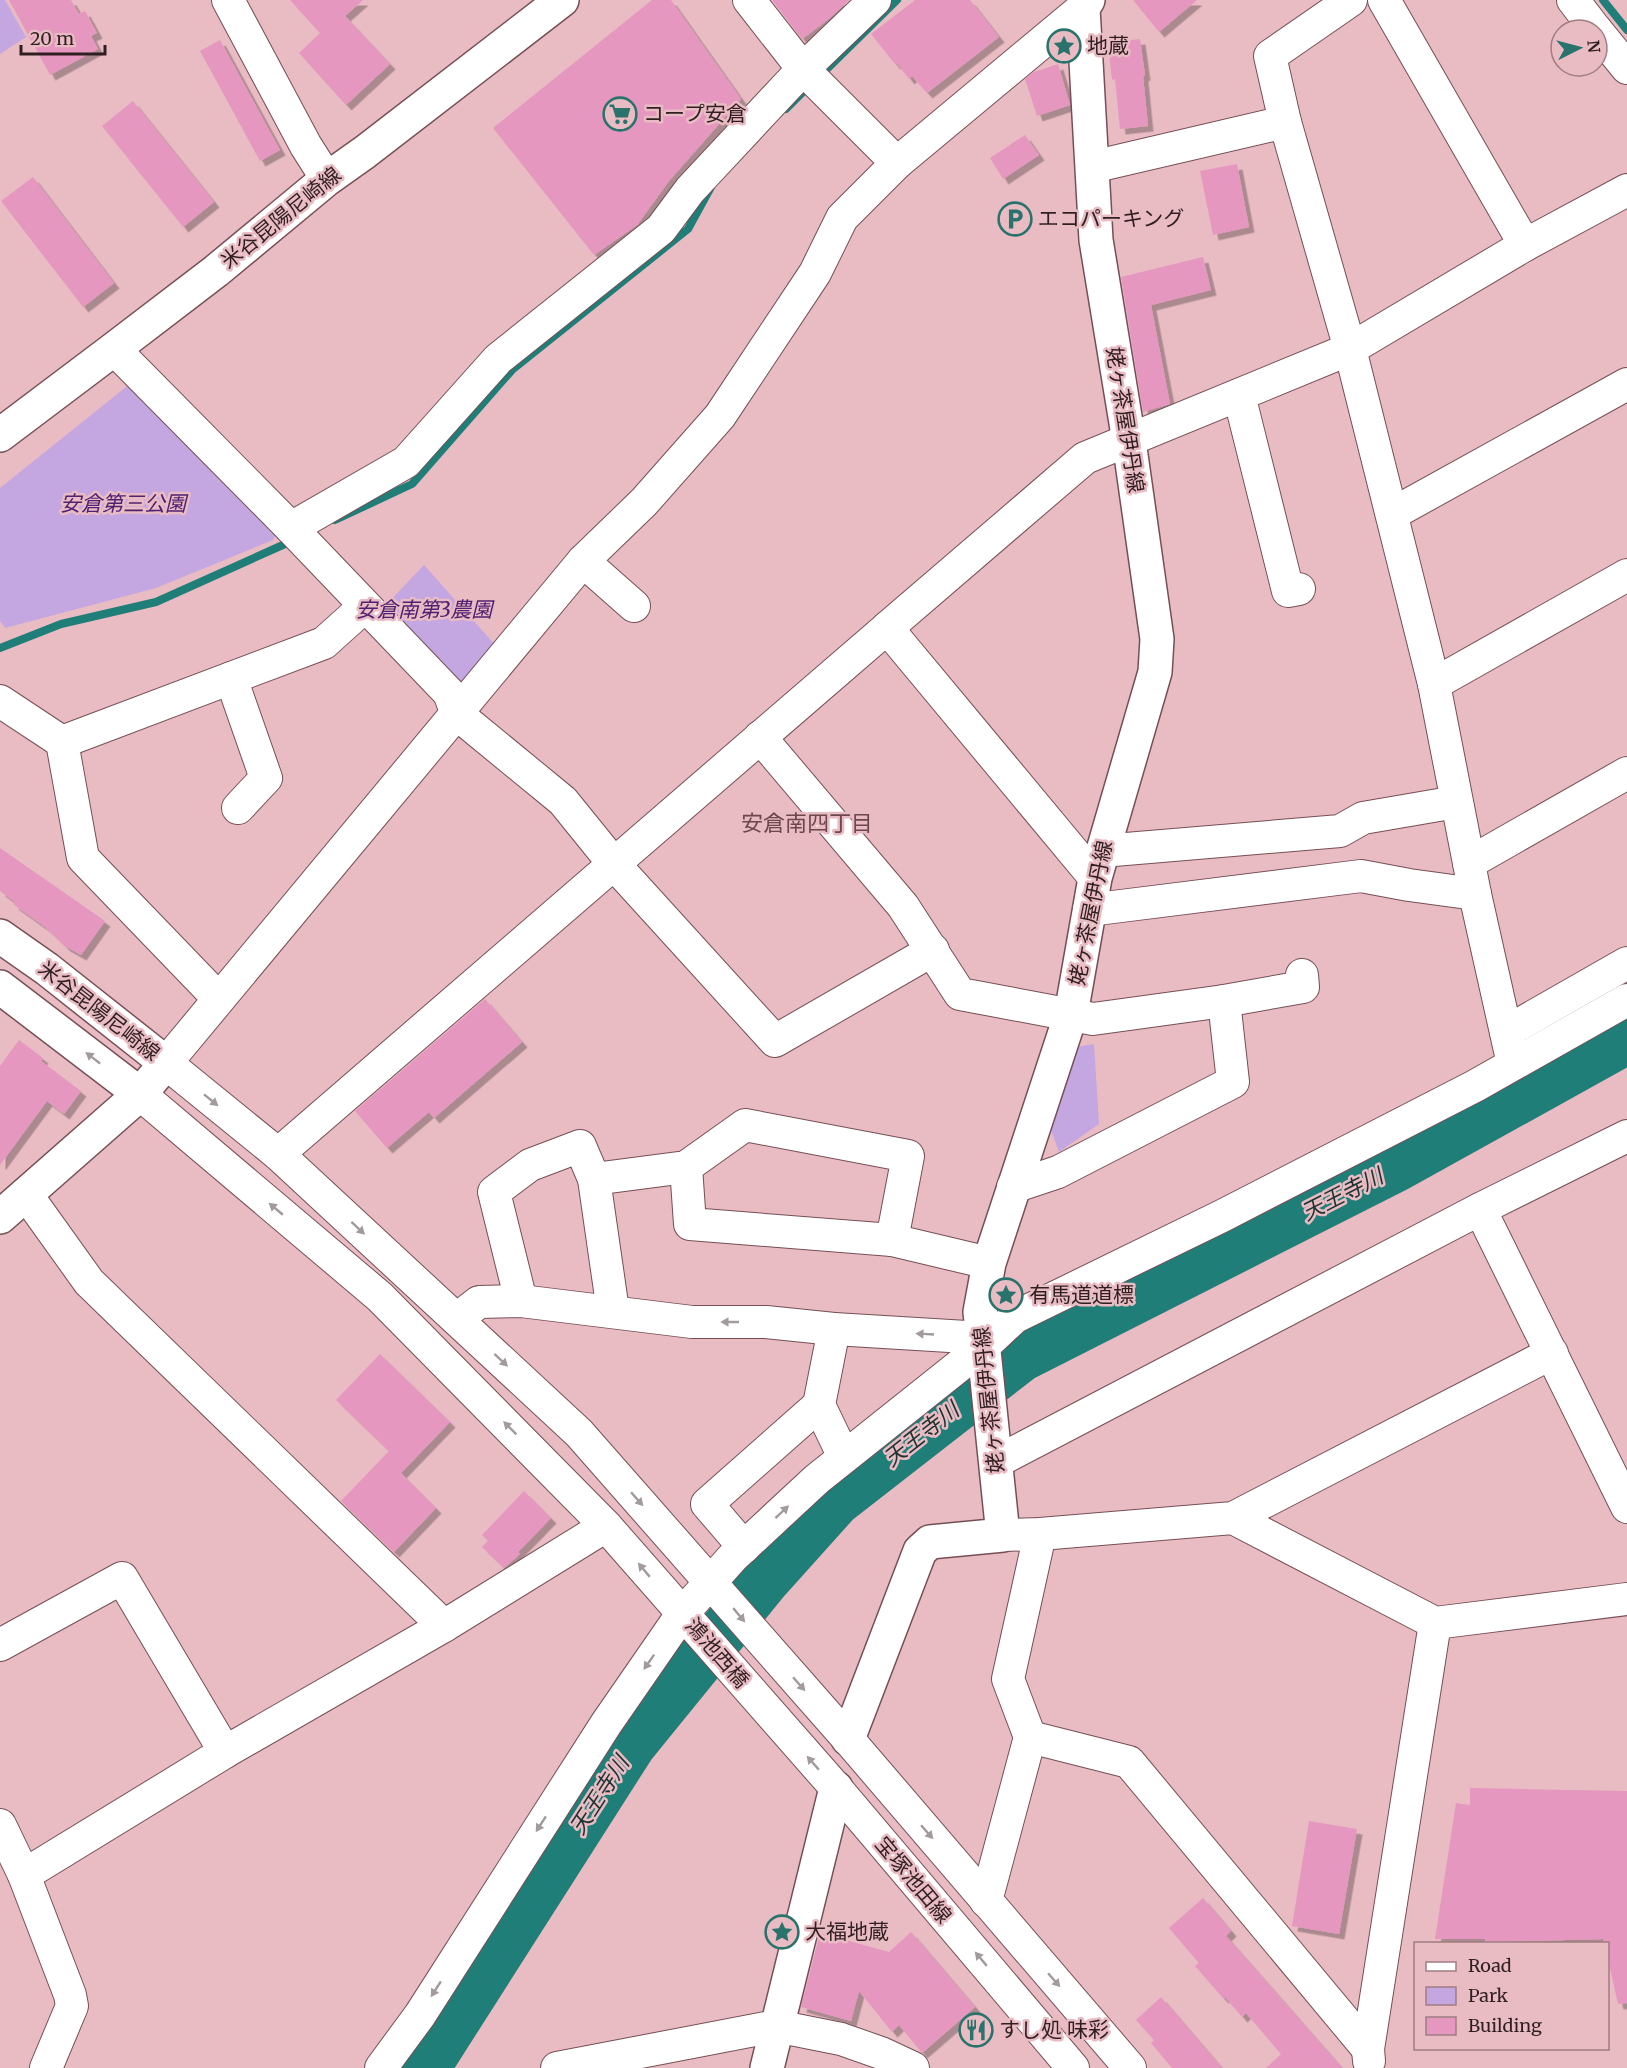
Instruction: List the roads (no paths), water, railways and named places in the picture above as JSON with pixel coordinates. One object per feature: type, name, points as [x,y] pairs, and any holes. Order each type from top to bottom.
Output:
[{"type":"main road","name":"米谷昆陽尼崎線","points":[[0,435],[216,271],[327,179],[562,0]]},
{"type":"main road","name":"姥ヶ茶屋伊丹線","points":[[1003,1535],[980,1312],[989,1263],[1071,1014],[1098,865],[1155,672],[1157,639],[1129,441],[1096,240],[1085,4]]},
{"type":"main road","name":"米谷昆陽尼崎線","points":[[0,936],[166,1063],[140,1094],[0,1217]]},
{"type":"main road","name":"米谷昆陽尼崎線","points":[[0,987],[140,1094]]},
{"type":"main road","points":[[848,1739],[920,1551],[930,1542],[1003,1535]]},
{"type":"main road","points":[[767,2068],[836,1788]]},
{"type":"street","points":[[228,0],[306,146],[327,179]]},
{"type":"street","points":[[749,0],[804,69],[897,163]]},
{"type":"street","points":[[291,528],[406,462],[498,359],[662,229],[690,189],[804,69],[875,0]]},
{"type":"street","points":[[1351,0],[1270,56],[1286,122],[1350,349],[1434,684],[1475,894],[1513,1064]]},
{"type":"street","points":[[1384,0],[1525,245]]},
{"type":"street","points":[[1573,0],[1587,18]]},
{"type":"street","points":[[1085,4],[1038,47],[897,163],[842,218],[815,273],[720,416],[644,502],[583,561],[166,1063],[278,1154],[579,1433],[848,1739],[1130,2068]]},
{"type":"street","points":[[1609,46],[1627,68]]},
{"type":"street","points":[[1092,167],[1286,122]]},
{"type":"street","points":[[278,1154],[1085,458],[1350,349],[1525,245],[1627,190]]},
{"type":"street","points":[[114,349],[291,528],[449,693],[456,714],[563,801],[614,864],[775,1041],[933,950]]},
{"type":"street","points":[[1392,514],[1627,384]]},
{"type":"street","points":[[1239,395],[1289,591]]},
{"type":"street","points":[[583,561],[634,606]]},
{"type":"street","points":[[1434,684],[1627,575]]},
{"type":"street","points":[[62,742],[324,642],[365,606]]},
{"type":"street","points":[[886,628],[1098,865],[1340,831],[1363,818],[1456,802]]},
{"type":"street","points":[[231,678],[266,778],[238,808]]},
{"type":"street","points":[[0,701],[62,742],[83,858],[218,998]]},
{"type":"street","points":[[760,737],[903,906],[960,994],[1092,1019],[1224,1001],[1303,986]]},
{"type":"street","points":[[1469,863],[1627,773]]},
{"type":"street","points":[[1089,910],[1361,876],[1475,894]]},
{"type":"street","points":[[1506,1032],[1627,963]]},
{"type":"street","points":[[381,2068],[420,2015],[606,1724],[686,1618],[744,1547],[817,1479],[984,1348],[1016,1317],[1221,1216],[1513,1064],[1627,1000]]},
{"type":"street","points":[[1013,1187],[1058,1172],[1233,1082],[1224,1001]]},
{"type":"street","name":"鴻池西橋","points":[[140,1094],[380,1297],[606,1526],[743,1682]]},
{"type":"street","points":[[594,1179],[686,1167],[745,1125],[908,1156],[892,1240]]},
{"type":"street","points":[[996,1462],[1480,1209],[1624,1145]]},
{"type":"street","points":[[521,1301],[494,1192],[530,1165],[580,1146],[594,1179],[613,1311]]},
{"type":"street","points":[[686,1167],[690,1224],[892,1240],[989,1263]]},
{"type":"street","points":[[26,1194],[89,1282],[444,1626]]},
{"type":"street","points":[[1480,1209],[1627,1507]]},
{"type":"street","points":[[458,1319],[479,1302],[521,1301],[692,1322],[766,1322],[984,1348]]},
{"type":"street","points":[[834,1329],[819,1405],[844,1457]]},
{"type":"street","points":[[1003,1535],[1233,1518],[1552,1353]]},
{"type":"street","points":[[744,1547],[707,1504],[819,1405]]},
{"type":"street","points":[[1233,1518],[1435,1623],[1627,1599]]},
{"type":"street","points":[[24,1875],[225,1752],[444,1626],[606,1526]]},
{"type":"street","points":[[986,1901],[1030,1737],[1008,1679],[1040,1534]]},
{"type":"street","points":[[0,1645],[122,1578],[225,1752]]},
{"type":"street","points":[[1369,2059],[1435,1623]]},
{"type":"street","name":"宝塚池田線","points":[[743,1682],[836,1788],[1073,2068]]},
{"type":"street","points":[[1030,1737],[1129,1762],[1369,2059]]},
{"type":"street","points":[[0,1825],[24,1875],[70,1995],[72,2006],[46,2068]]},
{"type":"street","points":[[557,2068],[691,2056],[776,2025],[841,2039],[881,2053],[913,2068]]},
{"type":"waterway","points":[[823,73],[897,0]]},
{"type":"waterway","points":[[1603,0],[1627,30]]},
{"type":"waterway","points":[[786,109],[809,86]]},
{"type":"waterway","points":[[335,520],[412,484],[512,370],[688,229],[711,187]]},
{"type":"waterway","points":[[0,648],[61,624],[156,602],[294,540]]},
{"type":"waterway","name":"天王寺川","points":[[425,2068],[631,1745],[765,1580],[836,1501],[1021,1357],[1398,1166],[1627,1039]]},
{"type":"place","name":"地蔵","points":[[1064,46]]},
{"type":"place","name":"コープ安倉","points":[[620,114]]},
{"type":"place","name":"エコパーキング","points":[[1015,219]]},
{"type":"place","name":"有馬道道標","points":[[1006,1295]]},
{"type":"place","name":"大福地蔵","points":[[782,1932]]},
{"type":"place","name":"すし処 味彩","points":[[976,2030]]},
{"type":"district","name":"安倉南四丁目","points":[[807,823]]},
{"type":"park label","name":"安倉第三公園","points":[[123,504]]},
{"type":"park label","name":"安倉南第3農園","points":[[424,610]]}]
